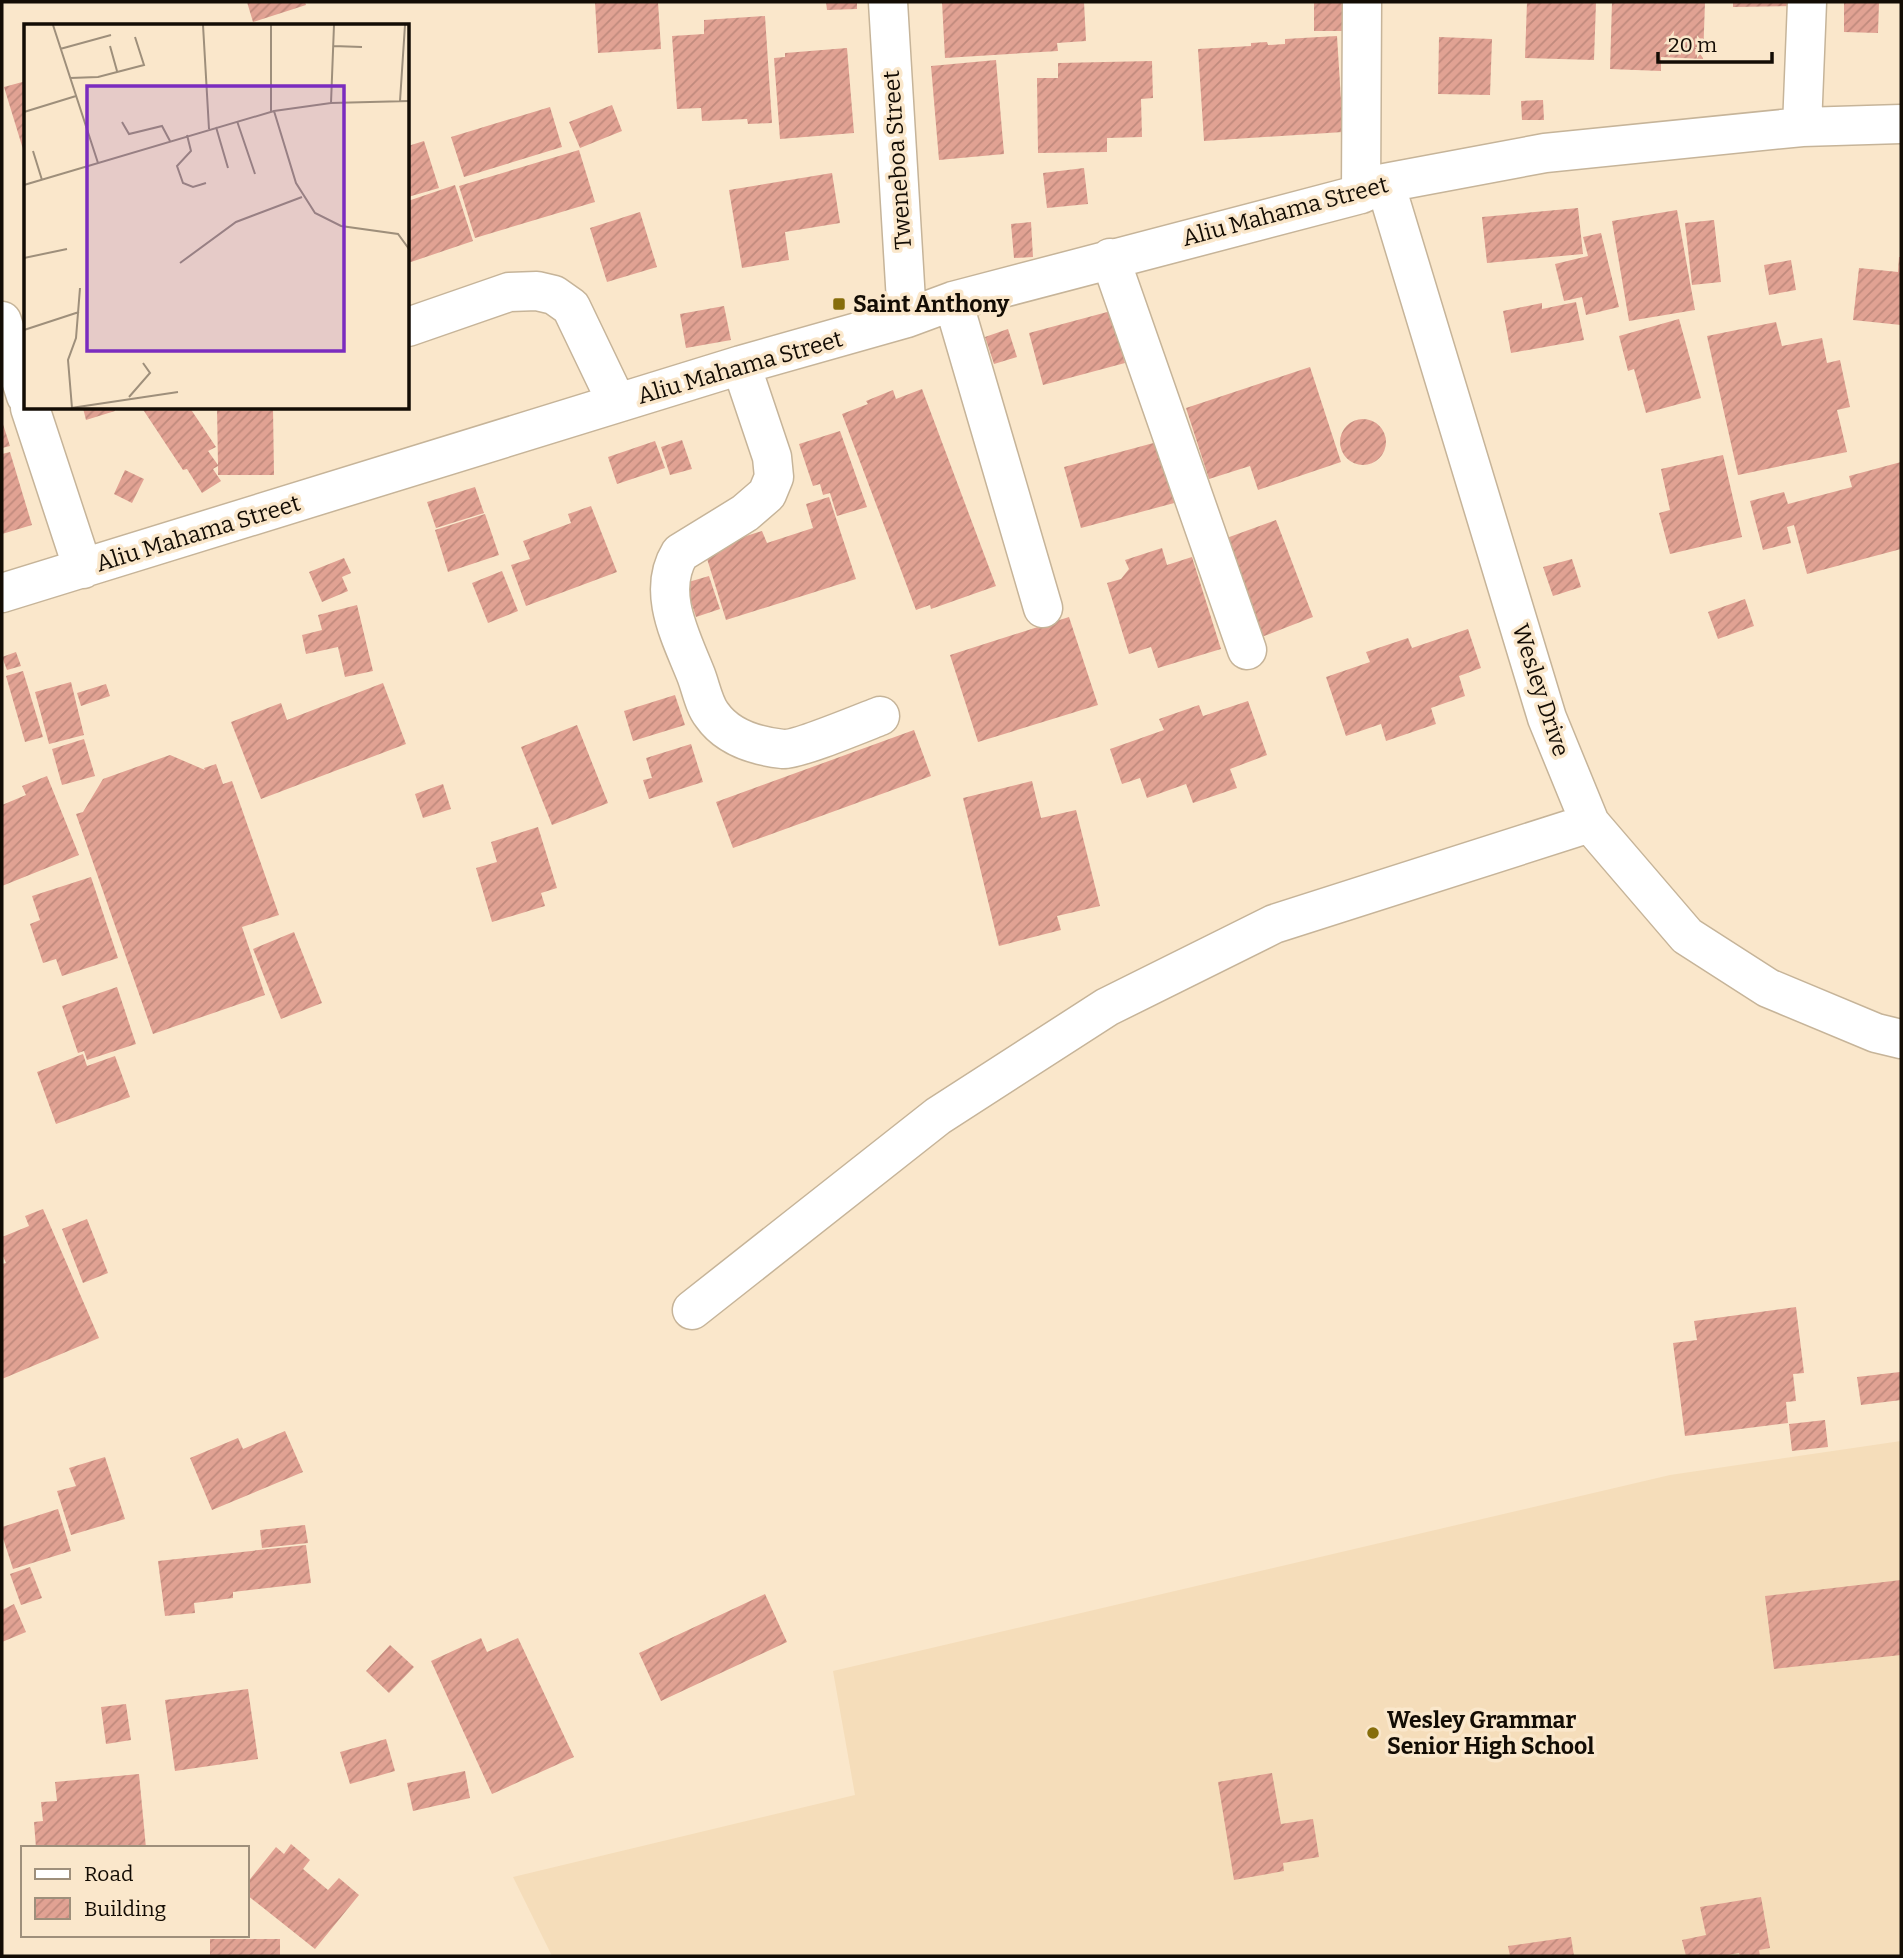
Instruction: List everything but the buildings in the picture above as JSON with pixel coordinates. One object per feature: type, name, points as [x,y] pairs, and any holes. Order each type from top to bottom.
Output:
[{"type":"street","name":"Tweneboa Street","points":[[888,2],[907,318]]},
{"type":"street","name":"Wesley Drive","points":[[1362,2],[1373,188],[1547,718],[1590,823],[1687,936],[1768,988],[1876,1033],[1901,1039]]},
{"type":"street","points":[[1802,127],[1807,2]]},
{"type":"street","name":"Aliu Mahama Street","points":[[2,593],[741,365],[907,318],[953,300],[1373,188],[1545,153],[1802,127],[1901,124]]},
{"type":"street","points":[[1110,258],[1247,650]]},
{"type":"street","points":[[410,326],[509,292],[537,291],[554,295],[571,307],[617,403]]},
{"type":"street","points":[[953,300],[1044,608]]},
{"type":"street","points":[[2,321],[24,390]]},
{"type":"street","points":[[741,365],[772,457],[774,477],[767,494],[745,513],[680,553],[674,563],[670,593],[673,617],[711,715],[734,736],[757,744],[786,749],[880,716]]},
{"type":"street","points":[[31,410],[83,569]]},
{"type":"street","points":[[692,1310],[937,1116],[1107,1007],[1274,923],[1590,823]]},
{"type":"shaded area","name":"Wesley Grammar Senior High School","points":[[1901,1441],[1901,1956],[552,1956],[513,1877],[855,1795],[833,1671],[1670,1475]]},
{"type":"place","name":"Saint Anthony","points":[[839,304]]},
{"type":"place","name":"Wesley Grammar Senior High School","points":[[1373,1733]]}]
